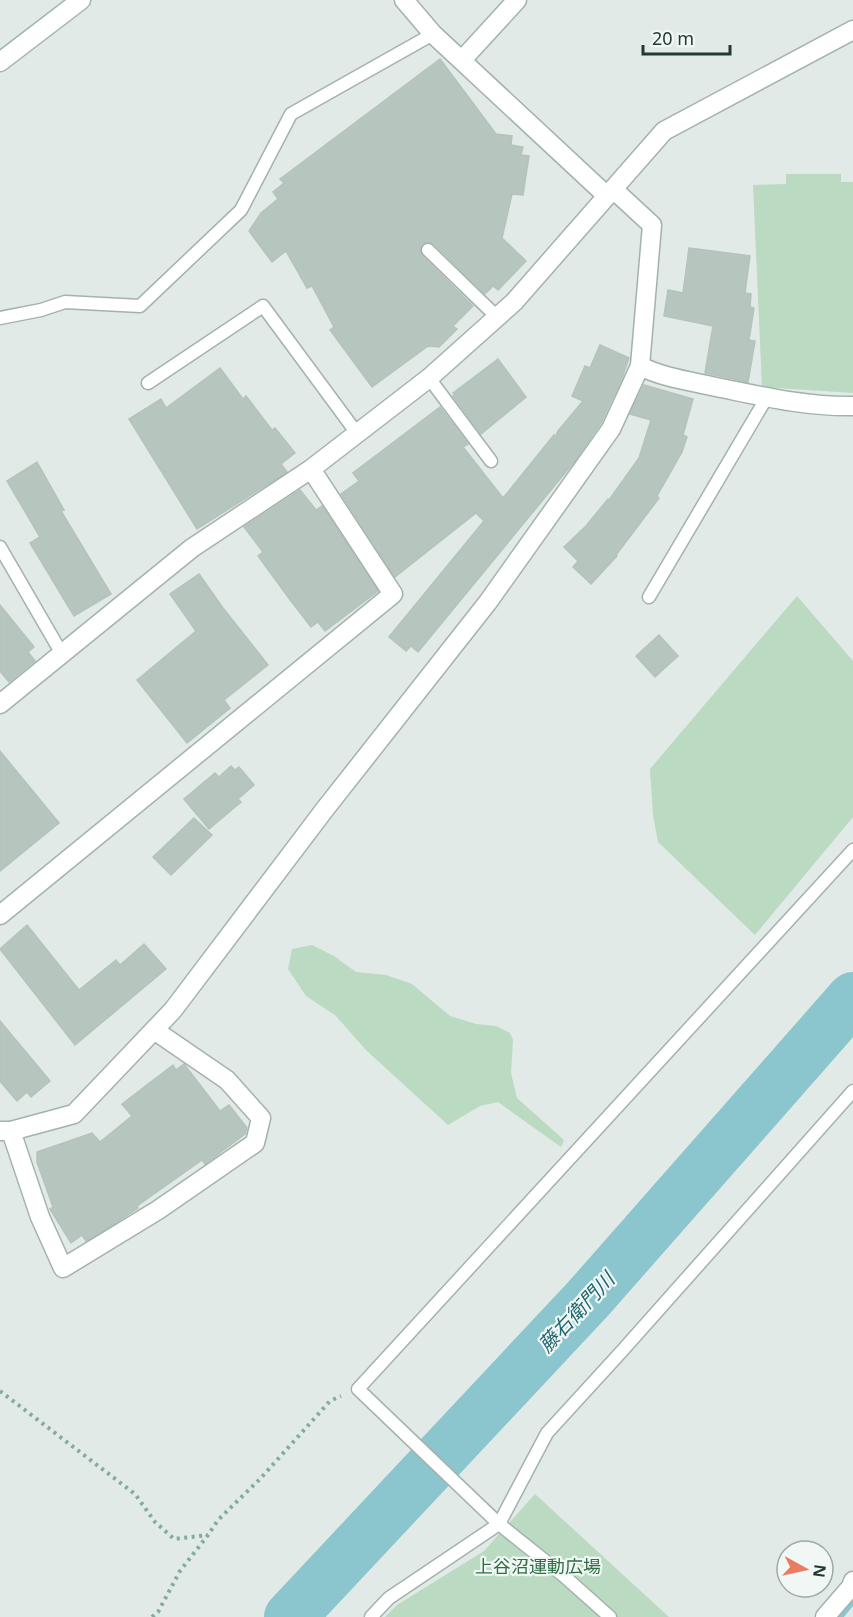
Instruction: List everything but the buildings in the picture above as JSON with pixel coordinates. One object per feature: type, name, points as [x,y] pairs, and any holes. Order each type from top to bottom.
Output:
[{"type":"street","points":[[0,62],[81,0]]},
{"type":"street","points":[[153,1030],[226,1080],[261,1118],[255,1143],[158,1210],[63,1268],[6,1131],[74,1114],[153,1030],[173,1010],[325,809],[488,602],[610,429],[640,366],[652,225],[610,192],[462,60],[434,34],[404,0]]},
{"type":"street","points":[[462,60],[517,0]]},
{"type":"street","points":[[0,704],[192,548],[311,469],[356,432],[429,378],[514,302],[664,131],[853,30]]},
{"type":"street","points":[[640,366],[657,374],[767,398],[823,406],[853,406]]},
{"type":"street","points":[[0,915],[393,594],[311,469]]},
{"type":"street","points":[[825,1617],[851,1591]]},
{"type":"lane","points":[[0,318],[41,310],[65,302],[140,306],[241,210],[291,114],[434,34]]},
{"type":"lane","points":[[428,250],[497,317]]},
{"type":"lane","points":[[148,383],[263,306],[356,432]]},
{"type":"lane","points":[[429,378],[491,461]]},
{"type":"lane","points":[[649,597],[767,398]]},
{"type":"lane","points":[[0,547],[62,654]]},
{"type":"lane","points":[[610,1617],[564,1576],[499,1524],[358,1389],[853,850]]},
{"type":"lane","points":[[371,1617],[389,1598],[499,1524],[547,1433],[853,1091]]},
{"type":"path","points":[[152,1617],[158,1612],[180,1571],[218,1520],[260,1479],[330,1401],[358,1389]]},
{"type":"path","points":[[0,1391],[135,1494],[155,1522],[174,1539],[208,1535]]},
{"type":"green space","points":[[786,174],[841,174],[841,182],[853,182],[853,393],[762,387],[753,185],[786,184]]},
{"type":"green space","points":[[797,596],[853,661],[853,817],[755,935],[658,842],[653,815],[650,769]]},
{"type":"green space","points":[[312,945],[334,956],[356,972],[386,975],[412,984],[450,1016],[476,1024],[496,1026],[510,1033],[513,1040],[511,1073],[517,1098],[564,1140],[561,1147],[498,1102],[480,1106],[448,1125],[367,1051],[335,1015],[306,996],[288,969],[292,949]]},
{"type":"green space","name":"上谷沼運動広場","points":[[535,1494],[669,1617],[385,1617],[397,1605],[484,1551]]},
{"type":"waterway","name":"藤右衛門川","points":[[290,1617],[588,1299],[853,998]]},
{"type":"waterway","points":[[838,1617],[853,1599]]}]
